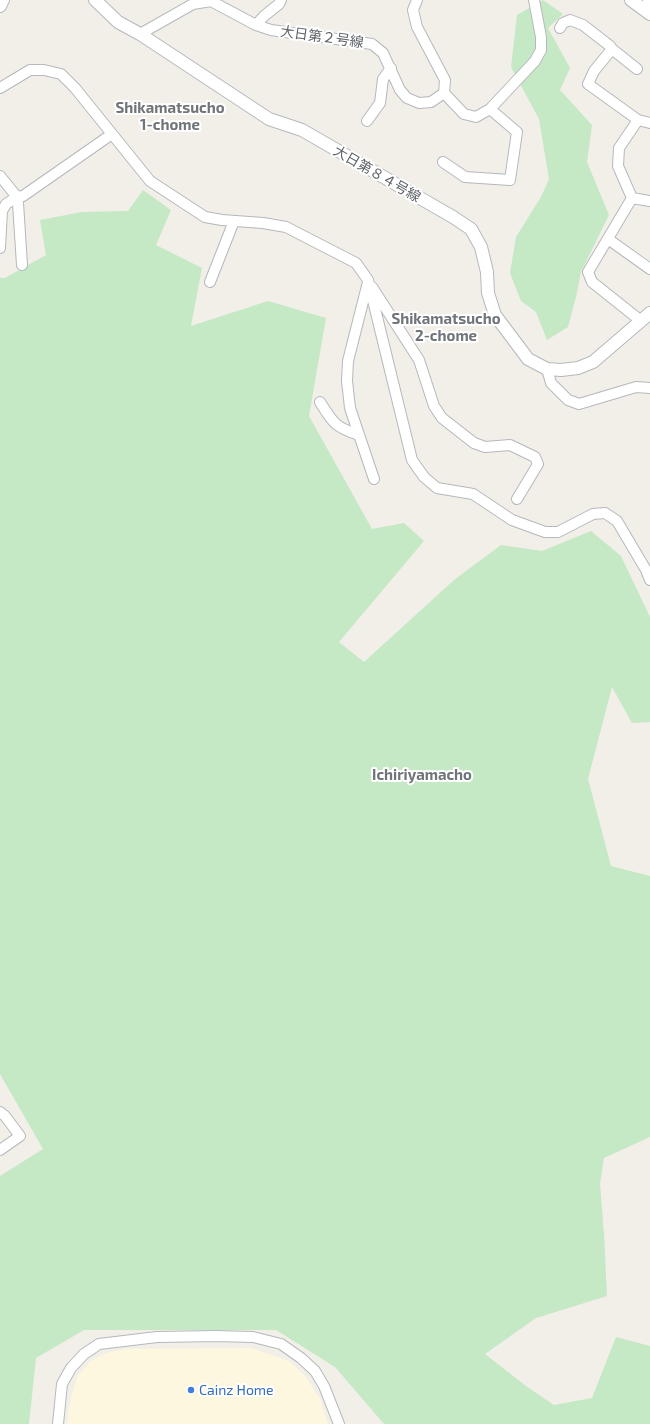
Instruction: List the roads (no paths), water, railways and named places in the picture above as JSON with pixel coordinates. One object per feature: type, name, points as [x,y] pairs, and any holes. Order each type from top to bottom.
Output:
[{"type":"street","points":[[0,6],[3,0]]},
{"type":"street","name":"大日第８４号線","points":[[95,0],[118,22],[140,34],[269,119],[302,130],[453,217],[471,229],[481,247],[487,272],[488,293],[495,315],[528,359],[547,369]]},
{"type":"street","points":[[140,34],[192,2],[211,0]]},
{"type":"street","name":"大日第２号線","points":[[211,0],[256,26],[271,30],[372,44],[384,52],[400,90],[407,98],[419,104],[431,102],[444,93]]},
{"type":"street","points":[[256,26],[264,16],[279,4],[281,0]]},
{"type":"street","points":[[416,0],[413,10],[417,27],[445,80],[444,93],[464,114],[476,117],[490,109],[535,61],[541,50],[534,0]]},
{"type":"street","points":[[631,0],[650,14]]},
{"type":"street","points":[[560,28],[563,23],[570,20],[583,25],[637,69]]},
{"type":"street","points":[[612,49],[594,72],[588,84],[638,120],[650,123]]},
{"type":"street","points":[[367,121],[380,103],[383,79],[391,68]]},
{"type":"street","points":[[0,88],[30,70],[44,70],[61,74],[75,88],[150,181],[205,217],[286,227],[356,263],[419,360],[434,406],[442,418],[474,442],[485,447],[510,445],[535,457],[538,464],[517,499]]},
{"type":"street","points":[[444,162],[464,176],[510,180],[518,132],[490,109]]},
{"type":"street","points":[[632,198],[618,166],[619,148],[638,120]]},
{"type":"street","points":[[0,248],[2,211],[6,204],[17,197],[23,196],[112,134]]},
{"type":"street","points":[[0,176],[17,197],[22,265]]},
{"type":"street","points":[[632,198],[588,272],[592,282],[646,317],[593,362],[578,368],[561,370],[547,369],[551,383],[568,400],[580,404],[636,387],[650,388]]},
{"type":"street","points":[[632,198],[650,201]]},
{"type":"street","points":[[210,282],[234,221]]},
{"type":"street","points":[[608,239],[650,269]]},
{"type":"street","points":[[368,280],[348,361],[347,381],[350,408],[374,480]]},
{"type":"street","points":[[368,280],[412,460],[424,477],[436,488],[473,494],[512,520],[545,532],[558,532],[593,514],[605,513],[617,521],[646,570],[650,580]]},
{"type":"street","points":[[320,402],[331,420],[342,429],[359,435]]},
{"type":"street","points":[[0,1112],[5,1116],[20,1136],[0,1150]]},
{"type":"street","points":[[58,1424],[62,1384],[71,1368],[84,1354],[99,1344],[157,1337],[216,1336],[260,1338],[281,1344],[301,1358],[315,1371],[324,1386],[338,1424]]},
{"type":"place","name":"Cainz Home","points":[[191,1390]]},
{"type":"district","name":"Shikamatsucho 1-chome","points":[[170,116]]},
{"type":"district","name":"Shikamatsucho 2-chome","points":[[446,328]]},
{"type":"district","name":"Ichiriyamacho","points":[[422,775]]}]
